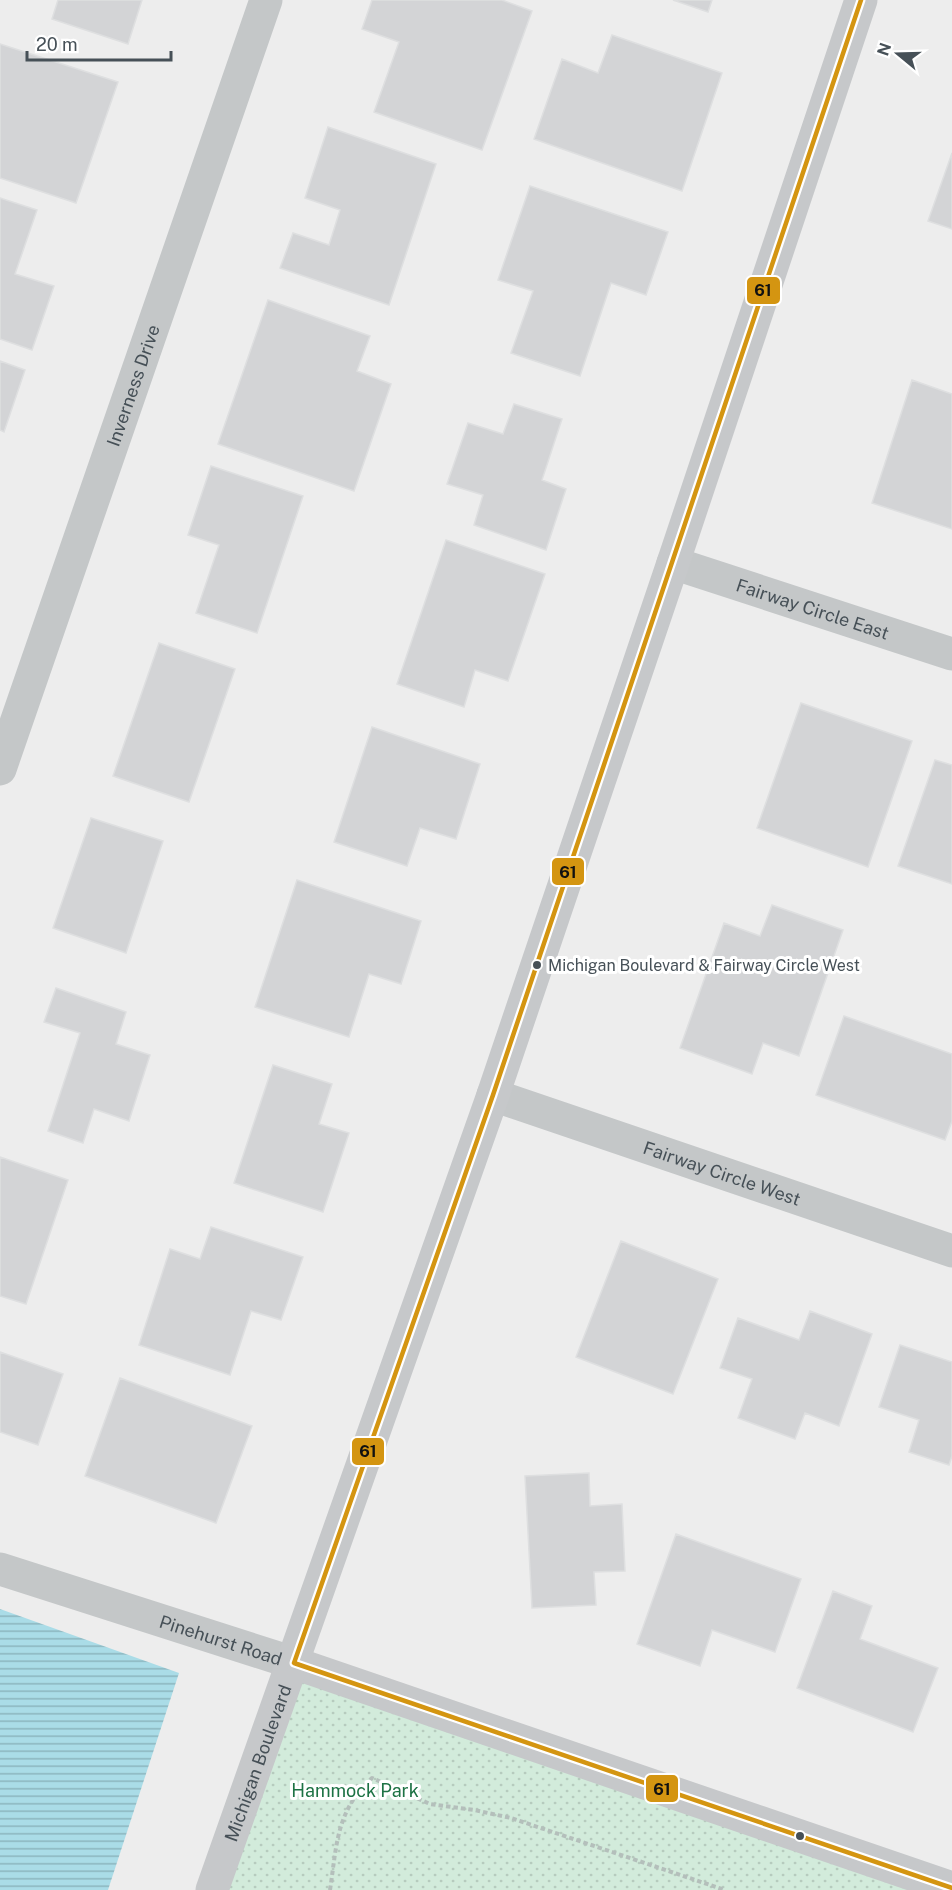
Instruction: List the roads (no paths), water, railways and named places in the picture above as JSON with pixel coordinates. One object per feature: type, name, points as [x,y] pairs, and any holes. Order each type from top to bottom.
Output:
[{"type":"street","name":"Inverness Drive","points":[[0,769],[266,0]]},
{"type":"street","name":"Michigan Boulevard","points":[[212,1890],[493,1095],[861,0]]},
{"type":"street","name":"Fairway Circle East","points":[[673,563],[952,654]]},
{"type":"street","name":"Fairway Circle West","points":[[493,1095],[952,1251]]},
{"type":"street","name":"Pinehurst Road","points":[[0,1569],[294,1663],[952,1888]]},
{"type":"water","points":[[0,1609],[179,1673],[108,1890],[0,1890]]},
{"type":"place","name":"Michigan Boulevard & Fairway Circle West","points":[[537,965]]},
{"type":"park label","name":"Hammock Park","points":[[355,1790]]}]
